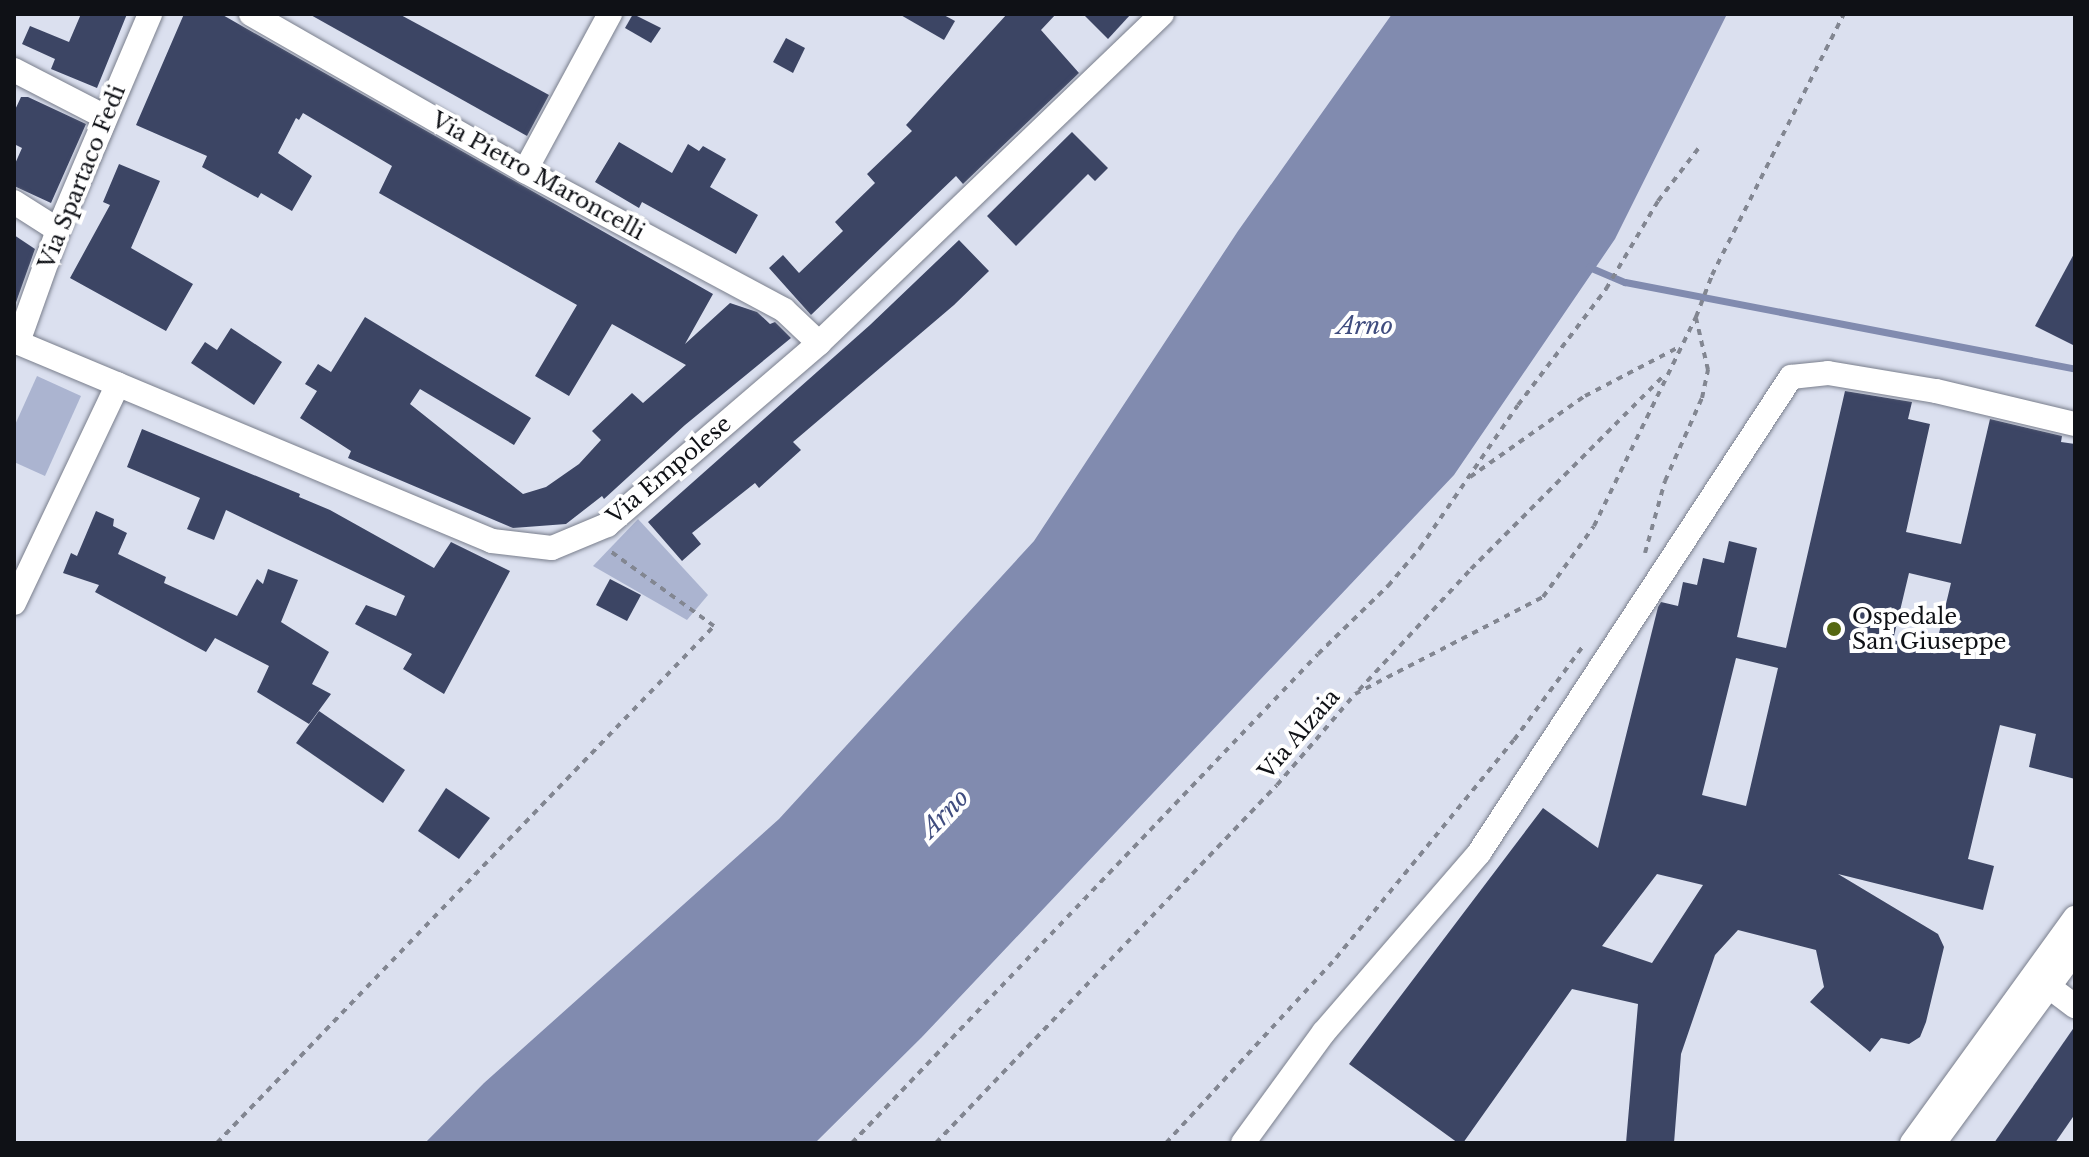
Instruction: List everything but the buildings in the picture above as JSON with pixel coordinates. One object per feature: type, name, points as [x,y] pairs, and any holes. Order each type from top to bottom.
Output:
[{"type":"street","name":"Via Spartaco Fedi","points":[[16,341],[58,230],[150,14]]},
{"type":"street","name":"Via Pietro Maroncelli","points":[[251,14],[525,171],[784,310],[819,343]]},
{"type":"street","points":[[525,171],[610,14]]},
{"type":"street","name":"Via Empolese","points":[[16,341],[492,541],[552,548],[607,525],[819,343],[1162,14]]},
{"type":"street","points":[[14,70],[105,117]]},
{"type":"street","points":[[14,202],[58,230]]},
{"type":"street","points":[[1243,1143],[1324,1032],[1479,853],[1791,377],[1828,373],[1936,391],[2075,424]]},
{"type":"street","points":[[14,603],[118,384]]},
{"type":"street","points":[[1912,1143],[2075,918]]},
{"type":"street","points":[[1934,1143],[2075,951]]},
{"type":"street","points":[[2048,986],[2075,1006]]},
{"type":"path","name":"Via Alzaia","points":[[936,1143],[1277,785],[1355,694],[1543,597],[1594,526],[1696,317],[1712,275],[1844,14]]},
{"type":"path","points":[[852,1143],[1307,665],[1388,586],[1420,548],[1464,480],[1610,283],[1658,201],[1701,145]]},
{"type":"path","points":[[1645,555],[1665,481],[1702,398],[1708,370],[1696,317]]},
{"type":"path","points":[[1464,480],[1585,396],[1680,346]]},
{"type":"path","points":[[1355,694],[1471,569],[1666,373]]},
{"type":"path","points":[[217,1143],[714,626],[586,534]]},
{"type":"path","points":[[1166,1143],[1336,958],[1514,740],[1587,642]]},
{"type":"shaded area","points":[[37,376],[81,396],[45,476],[14,462],[14,427]]},
{"type":"shaded area","points":[[638,519],[708,595],[687,620],[593,566]]},
{"type":"water","name":"Arno","points":[[1392,14],[1727,14],[1615,239],[1454,475],[922,1037],[815,1143],[425,1143],[484,1083],[779,819],[1034,541],[1238,231]]},
{"type":"waterway","points":[[1589,267],[1625,282],[2075,369]]},
{"type":"place","name":"Ospedale San Giuseppe","points":[[1834,629]]}]
